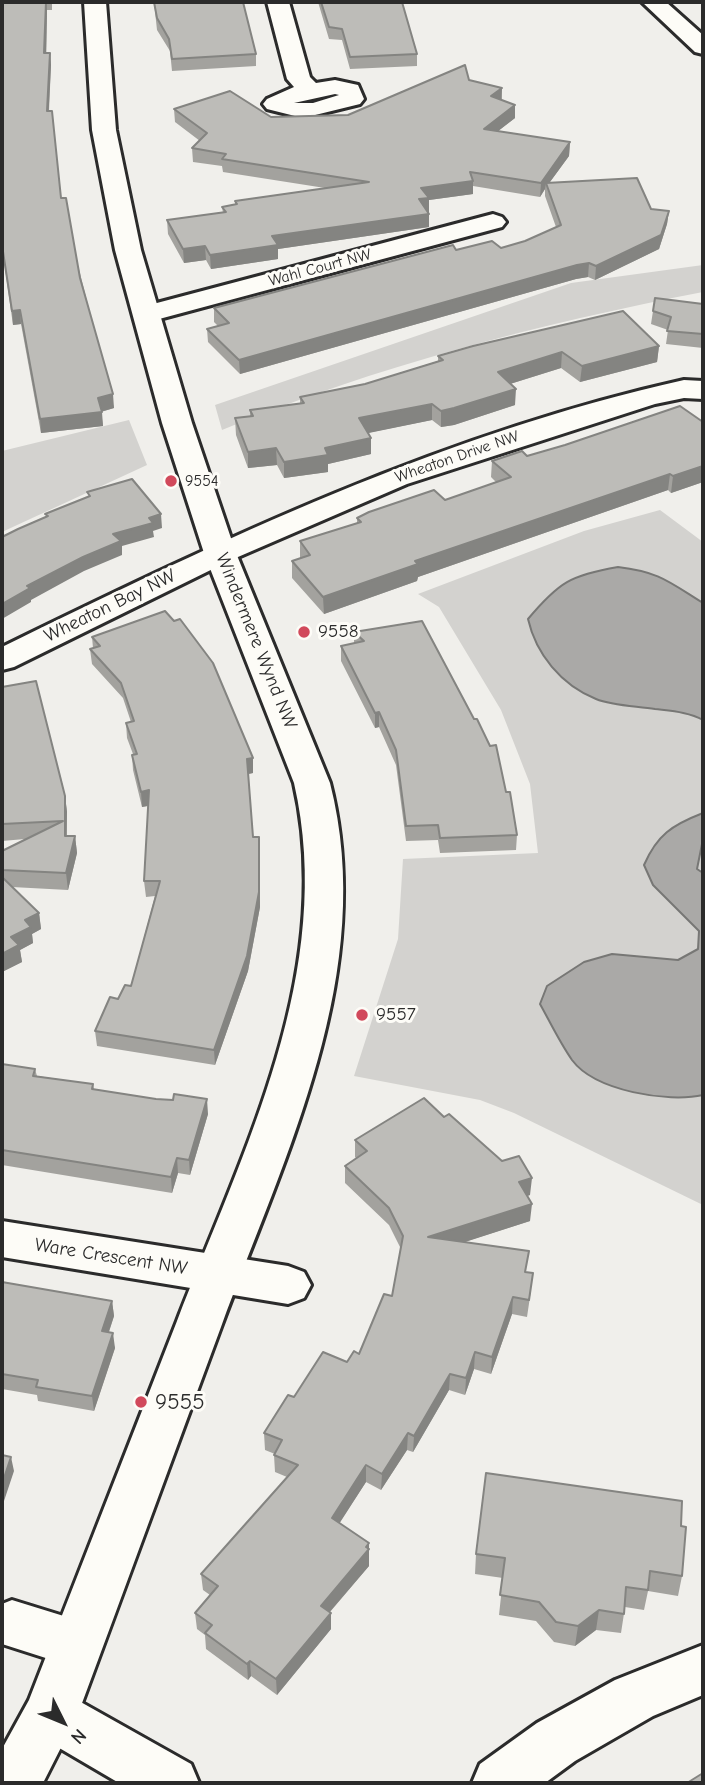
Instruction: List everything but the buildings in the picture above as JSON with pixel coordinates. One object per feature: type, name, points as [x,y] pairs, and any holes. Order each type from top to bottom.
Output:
[{"type":"street","name":"Windermere Wynd NW","points":[[13,1783],[51,1714],[220,1275],[296,1068],[324,936],[326,871],[321,820],[312,783],[220,553],[177,423],[128,250],[104,130],[95,2]]},
{"type":"street","points":[[278,2],[299,79],[310,90]]},
{"type":"street","points":[[653,2],[703,47]]},
{"type":"street","name":"Wahl Court NW","points":[[148,314],[493,222]]},
{"type":"street","name":"Wheaton Drive NW","points":[[220,553],[442,460],[648,397],[684,389],[703,390]]},
{"type":"street","name":"Wheaton Bay NW","points":[[2,660],[220,553]]},
{"type":"street","name":"Ware Crescent NW","points":[[2,1239],[220,1275]]},
{"type":"street","points":[[220,1275],[288,1285]]},
{"type":"street","points":[[12,1624],[78,1643]]},
{"type":"street","points":[[500,1783],[556,1742],[634,1698],[703,1670]]},
{"type":"street","points":[[51,1714],[171,1783]]},
{"type":"shaded area","points":[[703,265],[703,292],[580,318],[459,349],[339,386],[222,430],[215,405],[571,283]]},
{"type":"shaded area","points":[[129,420],[147,465],[2,532],[2,451]]},
{"type":"shaded area","points":[[660,510],[703,542],[703,1205],[514,1113],[480,1100],[354,1076],[398,939],[403,859],[538,853],[530,784],[501,710],[439,607],[418,594],[584,531]]},
{"type":"shaded area","points":[[618,567],[654,575],[703,603],[703,720],[680,712],[596,699],[561,677],[537,644],[528,619],[549,596],[577,577]]},
{"type":"shaded area","points":[[703,813],[703,839],[697,869],[703,873],[703,1095],[652,1096],[614,1087],[583,1071],[572,1060],[540,1004],[547,986],[584,962],[612,954],[678,960],[698,949],[699,931],[653,885],[644,865],[654,846],[667,832]]},
{"type":"place","name":"9554","points":[[171,481]]},
{"type":"place","name":"9558","points":[[304,632]]},
{"type":"place","name":"9557","points":[[362,1015]]},
{"type":"place","name":"9555","points":[[141,1402]]}]
